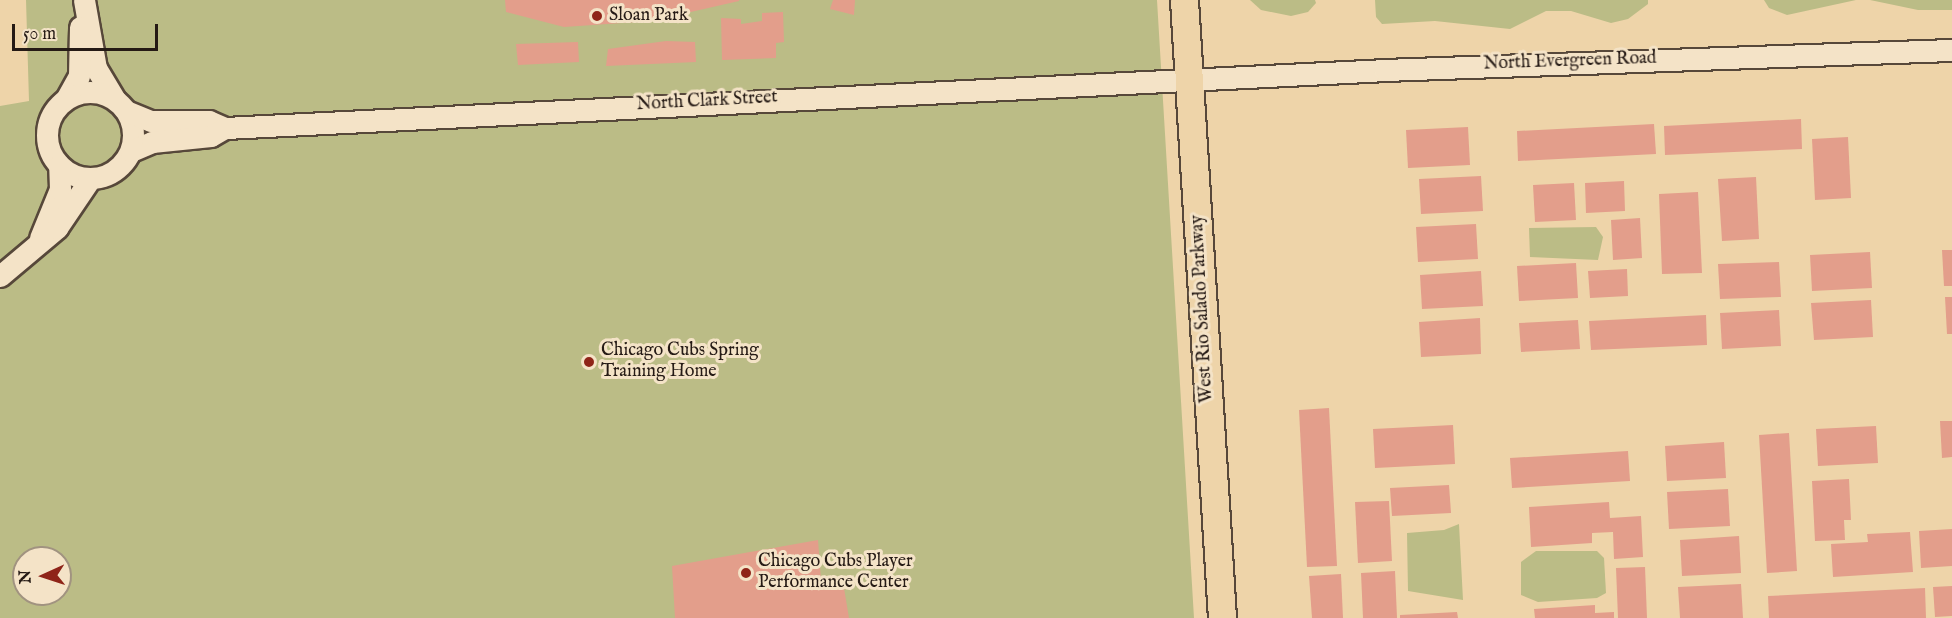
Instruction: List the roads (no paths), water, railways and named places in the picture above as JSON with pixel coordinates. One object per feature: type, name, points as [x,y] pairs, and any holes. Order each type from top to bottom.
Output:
[{"type":"main road","name":"West Rio Salado Parkway","points":[[1184,0],[1221,618]]},
{"type":"street","points":[[40,238],[60,189],[59,165],[51,153],[48,131],[52,116],[80,76],[84,0]]},
{"type":"street","points":[[0,276],[40,238],[57,228],[90,179],[116,171],[131,151],[134,133],[121,105],[96,68],[84,0]]},
{"type":"street","name":"North Evergreen Road","points":[[1189,79],[1952,50]]},
{"type":"street","name":"North Clark Street","points":[[121,105],[151,121],[209,121],[225,128],[1189,79]]},
{"type":"street","points":[[66,99],[91,92],[121,105]]},
{"type":"street","name":"North Clark Street","points":[[131,151],[152,142],[211,136],[225,128]]},
{"type":"street","points":[[59,165],[90,179]]},
{"type":"place","name":"Sloan Park","points":[[597,16]]},
{"type":"place","name":"Chicago Cubs Spring Training Home","points":[[589,362]]},
{"type":"place","name":"Chicago Cubs Player Performance Center","points":[[746,573]]}]
